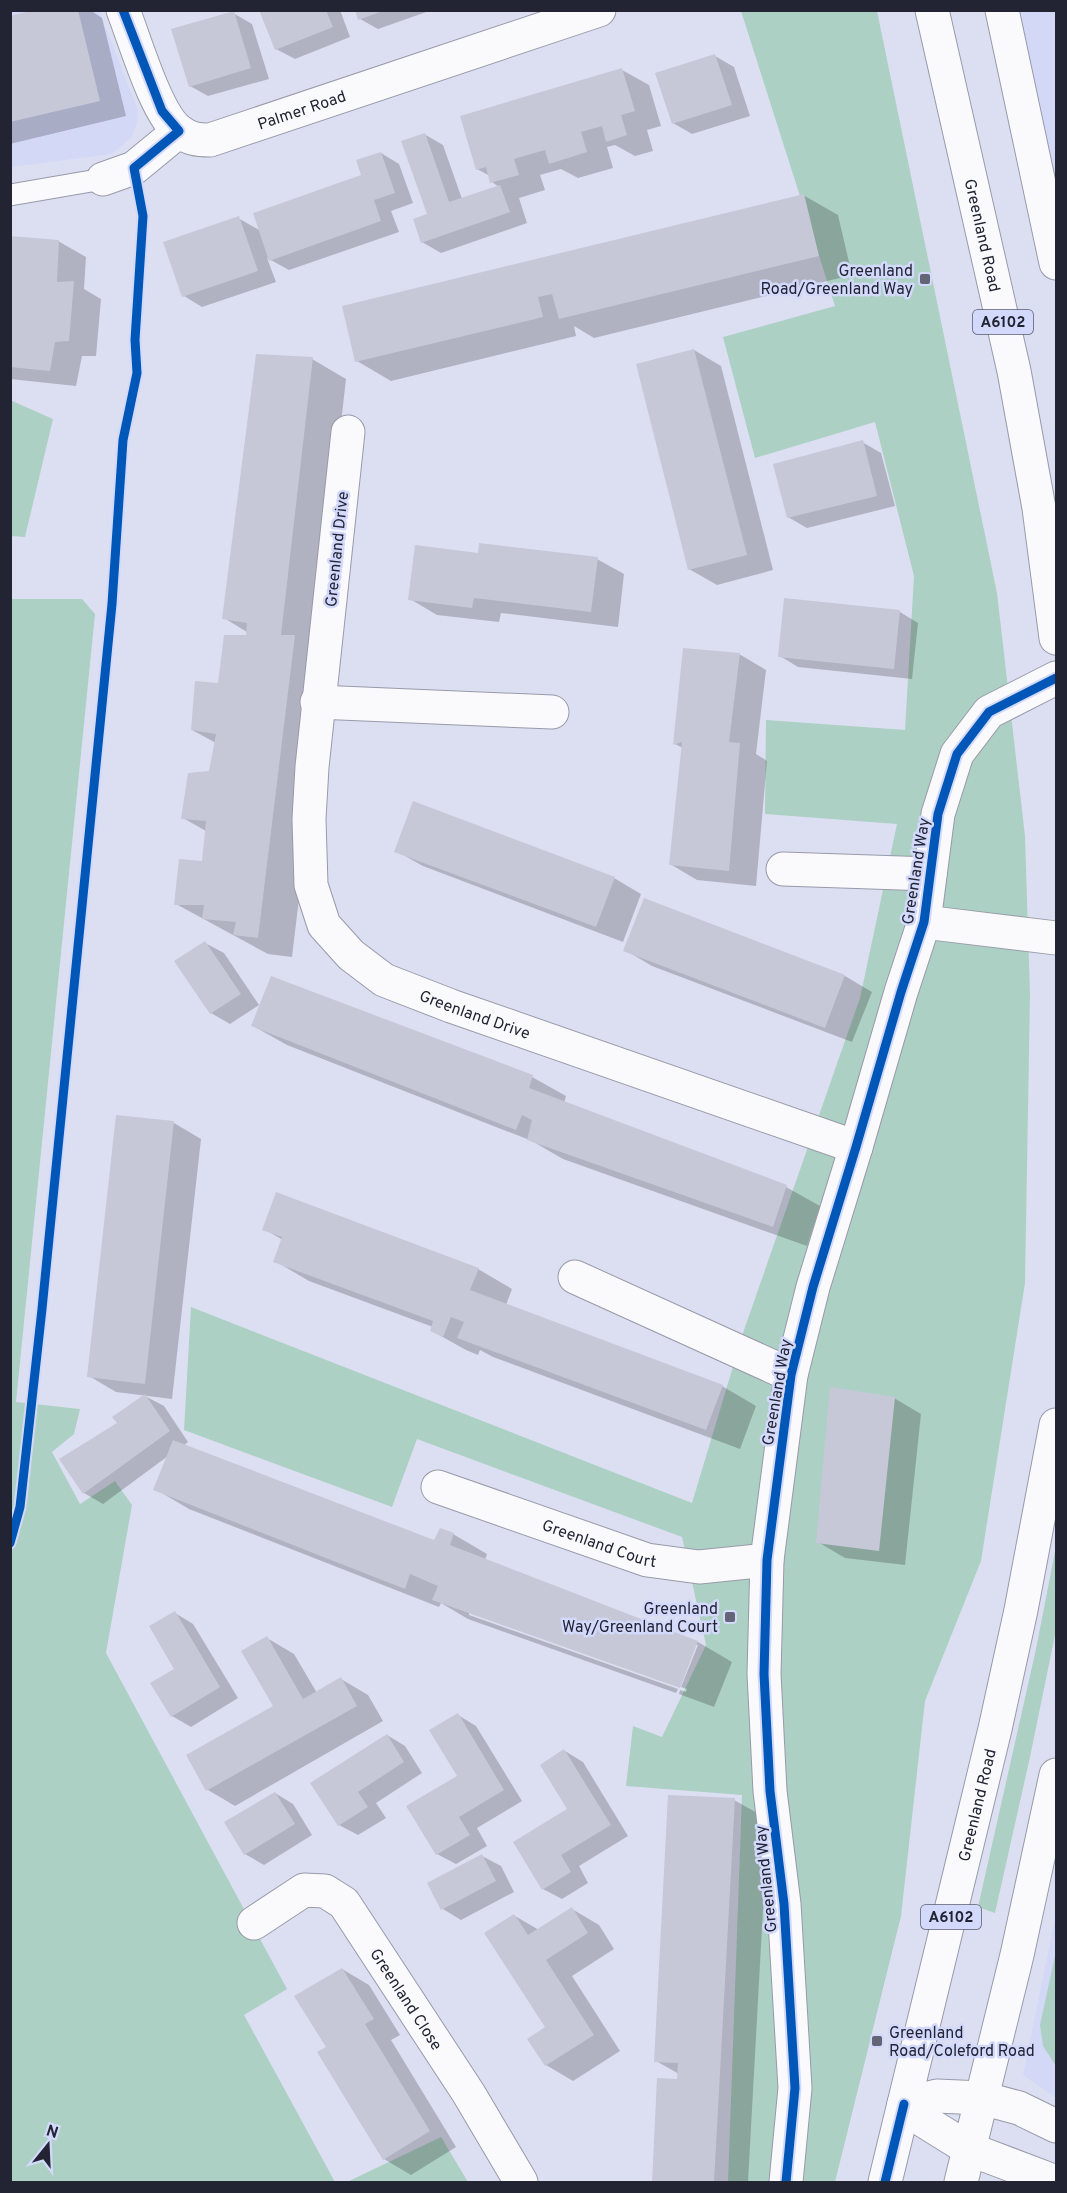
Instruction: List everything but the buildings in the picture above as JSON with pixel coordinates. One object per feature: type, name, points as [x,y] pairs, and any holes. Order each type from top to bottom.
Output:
[{"type":"main road","points":[[103,180],[134,168],[179,131],[162,111],[123,10]]},
{"type":"main road","name":"Palmer Road","points":[[179,131],[194,140],[210,140],[599,10]]},
{"type":"main road","name":"Greenland Road","points":[[932,10],[1014,370],[1039,508],[1056,638]]},
{"type":"main road","points":[[1002,10],[1056,263]]},
{"type":"main road","name":"Greenland Drive","points":[[348,432],[339,529],[317,702],[309,819],[311,885],[324,925],[351,956],[384,980],[451,1006],[856,1147]]},
{"type":"main road","name":"Greenland Way","points":[[786,2182],[795,2088],[783,1904],[770,1791],[765,1698],[767,1560],[791,1376],[813,1287],[924,922],[938,814],[957,754],[989,712],[1056,678]]},
{"type":"main road","points":[[317,702],[552,712]]},
{"type":"main road","name":"Greenland Way","points":[[783,869],[930,874]]},
{"type":"main road","name":"Greenland Way","points":[[924,922],[1056,938]]},
{"type":"main road","name":"Greenland Way","points":[[575,1277],[791,1376]]},
{"type":"main road","name":"Greenland Road","points":[[885,2182],[995,1729],[1021,1610],[1056,1425]]},
{"type":"main road","name":"Greenland Court","points":[[438,1487],[647,1560],[699,1568],[767,1560]]},
{"type":"main road","points":[[961,2182],[1017,1955],[1056,1775]]},
{"type":"main road","name":"Greenland Close","points":[[254,1923],[304,1890],[325,1891],[344,1903],[469,2094],[521,2182]]},
{"type":"main road","points":[[904,2104],[937,2096],[982,2098],[1019,2108],[1056,2126]]},
{"type":"main road","points":[[904,2104],[924,2121],[969,2149],[1056,2182]]},
{"type":"lane","points":[[10,195],[103,180]]},
{"type":"shaded area","points":[[10,11],[99,11],[138,110],[137,124],[131,138],[111,154],[11,167]]},
{"type":"shaded area","points":[[1013,11],[1056,11],[1056,245]]},
{"type":"shaded area","points":[[1056,1914],[1056,2098],[1023,2075]]},
{"type":"green space","points":[[741,11],[877,11],[997,593],[1025,836],[1030,994],[1025,1283],[981,1561],[925,1701],[901,1916],[835,2182],[728,2182],[742,1795],[626,1786],[633,1726],[662,1737],[706,1645],[682,1537],[417,1439],[392,1507],[184,1430],[191,1307],[692,1503],[744,1330],[860,998],[897,824],[765,814],[766,720],[905,730],[914,576],[875,422],[755,458],[723,337],[835,306]]},
{"type":"green space","points":[[10,400],[53,419],[25,537],[11,536]]},
{"type":"green space","points":[[10,599],[82,599],[95,614],[16,1402],[80,1409],[74,1434],[52,1452],[80,1504],[115,1481],[132,1505],[106,1653],[287,1989],[244,2015],[335,2182],[11,2182]]},
{"type":"green space","points":[[1056,1546],[1056,1630],[995,1913],[978,1907],[1036,1649]]},
{"type":"green space","points":[[1056,1951],[1056,2066],[1043,2046],[1040,2025]]},
{"type":"green space","points":[[441,2137],[468,2182],[347,2182]]},
{"type":"cycle path","points":[[10,1543],[20,1507],[42,1309],[112,604],[123,440],[137,373],[135,340],[143,216],[134,168],[179,131],[162,111],[123,10]]},
{"type":"cycle path","points":[[786,2182],[795,2088],[784,1904],[770,1791],[764,1674],[767,1560],[791,1375],[813,1287],[924,922],[938,814],[957,754],[989,712],[1056,678]]},
{"type":"cycle path","points":[[885,2182],[904,2104]]},
{"type":"place","name":"Greenland Road/Greenland Way","points":[[925,279]]},
{"type":"place","name":"Greenland Way/Greenland Court","points":[[730,1617]]},
{"type":"place","name":"Greenland Road/Coleford Road","points":[[877,2041]]}]
